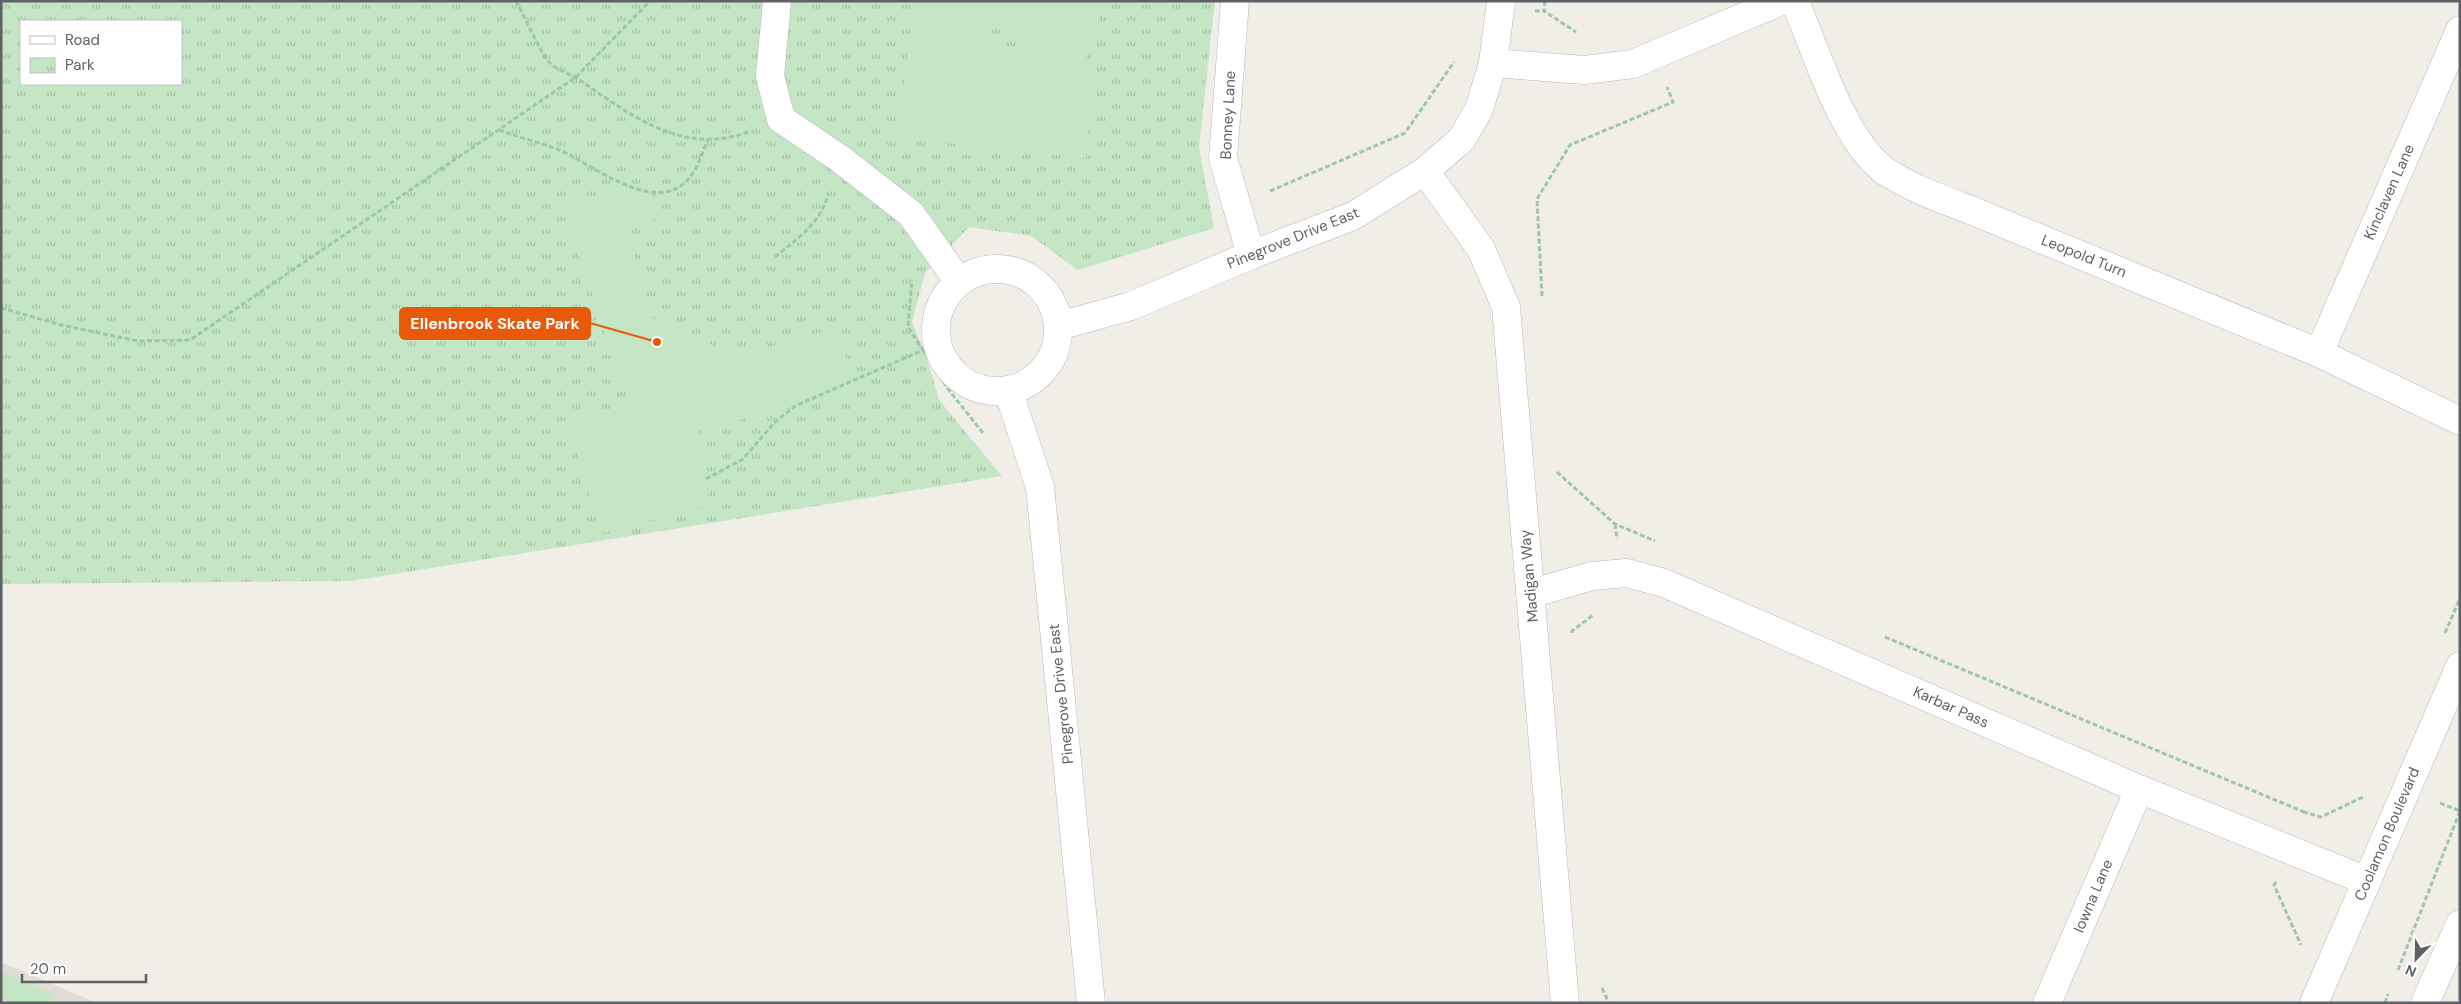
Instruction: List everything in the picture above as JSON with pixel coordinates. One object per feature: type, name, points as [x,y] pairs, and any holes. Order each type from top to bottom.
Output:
[{"type":"street","points":[[777,1],[770,76],[781,119],[840,158],[912,214],[959,282]]},
{"type":"street","name":"Bonney Lane","points":[[1235,1],[1223,158],[1251,255]]},
{"type":"street","points":[[1493,64],[1584,70],[1632,64],[1781,1]]},
{"type":"street","name":"Leopold Turn","points":[[1795,1],[1841,112],[1862,146],[1884,170],[1920,192],[1968,209],[2319,353],[2460,420]]},
{"type":"street","name":"Pinegrove Drive East","points":[[1059,326],[1131,306],[1251,255],[1353,216],[1425,171],[1462,139],[1479,109],[1493,64],[1500,5]]},
{"type":"street","name":"Kinclaven Lane","points":[[2319,353],[2460,30]]},
{"type":"street","name":"Madigan Way","points":[[1425,171],[1481,249],[1506,307],[1565,1003]]},
{"type":"street","points":[[994,268],[1013,270],[1031,278],[1044,291],[1055,307],[1059,326],[1057,344],[1051,360],[1040,374],[1025,384],[1008,390],[987,390],[968,384],[952,372],[941,355],[936,335],[938,315],[946,297],[959,282],[975,272],[994,268]]},
{"type":"street","name":"Pinegrove Drive East","points":[[1008,390],[1040,488],[1091,1003]]},
{"type":"street","name":"Karbar Pass","points":[[1530,594],[1592,576],[1627,573],[1664,583],[2139,789],[2367,882]]},
{"type":"street","name":"Coolamon Boulevard","points":[[2314,1003],[2460,666]]},
{"type":"street","name":"Iowna Lane","points":[[2047,1003],[2139,789]]},
{"type":"street","points":[[2425,1003],[2460,924]]},
{"type":"path","points":[[516,1],[549,62],[576,77],[636,118],[694,140],[735,136],[781,119]]},
{"type":"path","points":[[1,308],[61,325],[138,341],[190,340],[576,77],[650,1]]},
{"type":"path","points":[[1544,11],[1545,1]]},
{"type":"path","points":[[1500,5],[1544,11],[1576,32]]},
{"type":"path","points":[[1542,298],[1537,199],[1570,145],[1673,102],[1656,55]]},
{"type":"path","points":[[1236,205],[1405,133],[1458,56]]},
{"type":"path","points":[[499,130],[557,149],[619,182],[651,193],[669,192],[682,186],[694,174],[708,139]]},
{"type":"path","points":[[775,257],[805,233],[826,204],[829,191]]},
{"type":"path","points":[[914,272],[908,328],[948,389],[984,435]]},
{"type":"path","points":[[706,479],[743,459],[774,423],[795,406],[923,350]]},
{"type":"path","points":[[1552,467],[1616,524],[1661,544]]},
{"type":"path","points":[[1616,524],[1620,574]]},
{"type":"path","points":[[2444,634],[2460,598]]},
{"type":"path","points":[[1572,640],[1572,631],[1596,614]]},
{"type":"path","points":[[1882,636],[2304,812],[2321,817],[2368,795]]},
{"type":"path","points":[[2396,975],[2460,811]]},
{"type":"path","points":[[2302,948],[2274,885],[2304,812]]},
{"type":"path","points":[[1601,980],[1602,990],[1609,1003]]},
{"type":"path","points":[[2385,1003],[2392,984]]},
{"type":"shaded area","points":[[1,962],[97,1003],[1,1003]]},
{"type":"green space","points":[[1,1],[1215,1],[1199,147],[1214,228],[1078,270],[1031,236],[969,227],[925,273],[912,322],[927,359],[939,400],[1002,476],[351,581],[1,584]]},
{"type":"green space","points":[[911,1],[1100,1],[1097,39],[1089,38],[1086,61],[1095,62],[1086,158],[899,138],[908,43],[918,44],[921,21],[909,19]],"holes":[[[987,28],[1021,31],[1018,54],[984,51]]]},
{"type":"green space","points":[[647,181],[660,218],[626,230],[651,317],[739,357],[838,327],[856,392],[698,430],[710,505],[603,533],[566,418],[630,406],[562,206]]},
{"type":"green space","points":[[1,972],[56,995],[53,1003],[1,1003]]},
{"type":"place","name":"Ellenbrook Skate Park","points":[[657,342]]}]
